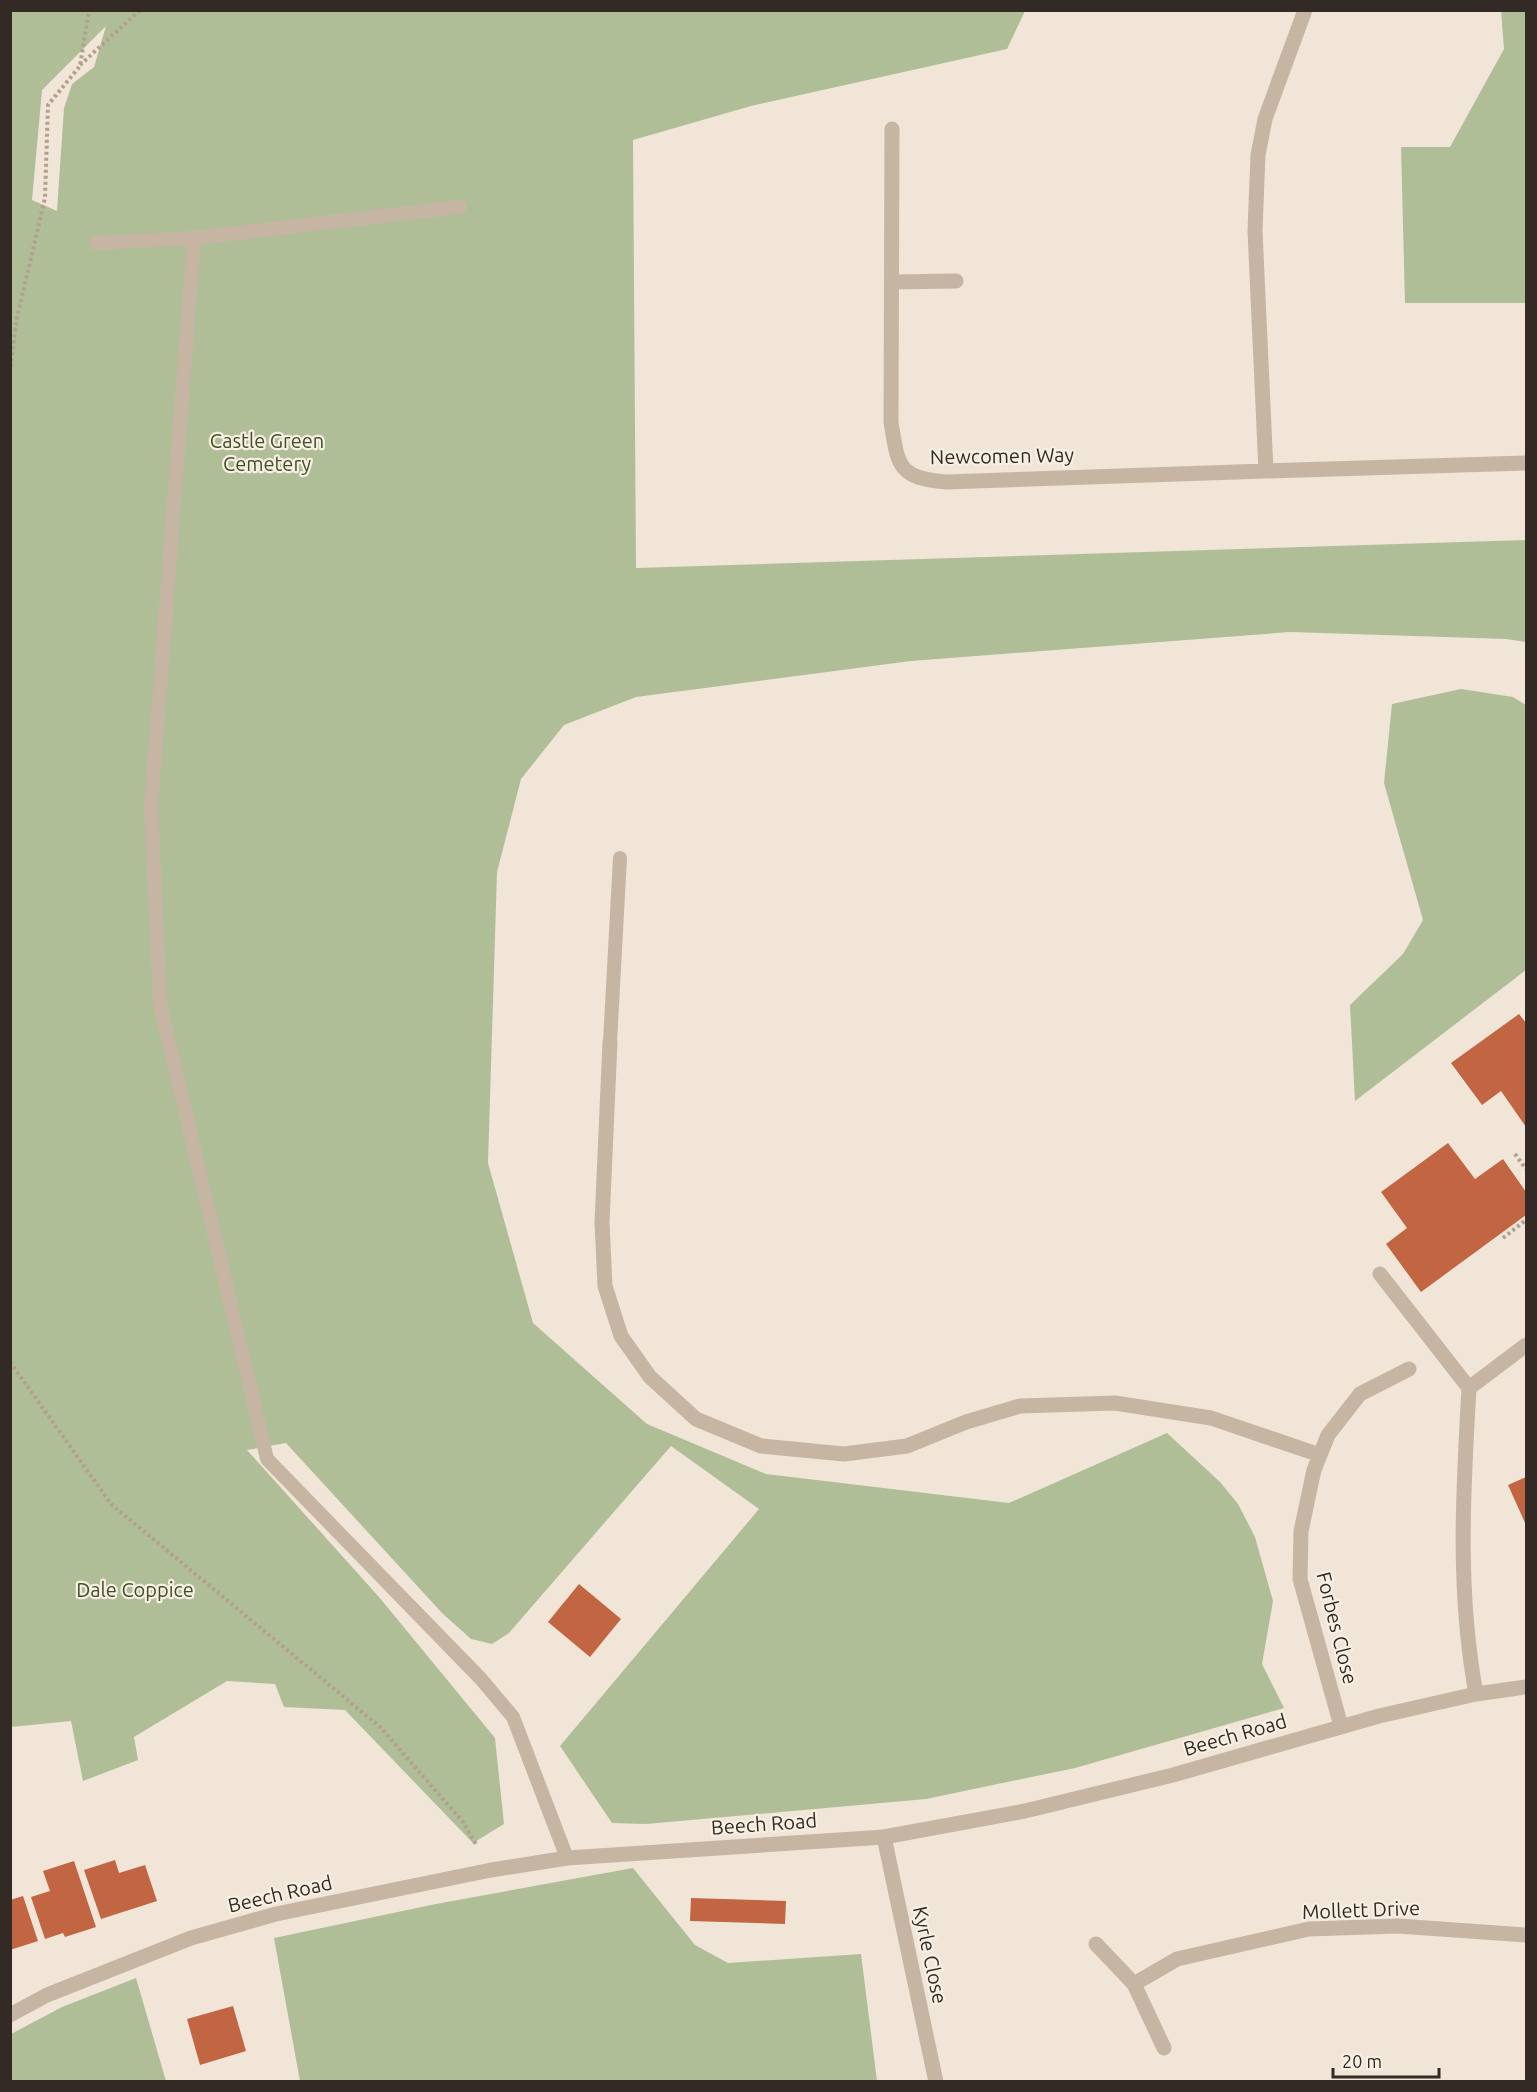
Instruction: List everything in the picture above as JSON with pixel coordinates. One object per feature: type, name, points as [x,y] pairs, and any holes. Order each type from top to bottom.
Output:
[{"type":"street","points":[[1266,471],[1255,231],[1258,155],[1265,119],[1305,10]]},
{"type":"street","name":"Newcomen Way","points":[[892,129],[891,422],[897,457],[906,471],[922,480],[946,482],[1527,463]]},
{"type":"street","points":[[892,282],[956,281]]},
{"type":"street","points":[[610,1042],[602,1223],[605,1286],[621,1336],[651,1377],[696,1419],[761,1446],[844,1454],[907,1446],[966,1422],[1020,1406],[1115,1403],[1211,1418],[1320,1455]]},
{"type":"street","points":[[1380,1274],[1469,1388],[1462,1508],[1463,1608],[1476,1694]]},
{"type":"street","points":[[1469,1388],[1527,1345]]},
{"type":"street","name":"Forbes Close","points":[[1341,1726],[1300,1579],[1301,1531],[1320,1455],[1328,1436],[1360,1394],[1409,1369]]},
{"type":"street","name":"Beech Road","points":[[10,2014],[47,1995],[190,1938],[276,1914],[491,1870],[567,1858],[884,1837],[1025,1811],[1099,1794],[1341,1726],[1476,1694],[1527,1687]]},
{"type":"street","name":"Kyrle Close","points":[[884,1837],[936,2082]]},
{"type":"street","name":"Mollett Drive","points":[[1134,1984],[1176,1959],[1309,1929],[1398,1926],[1527,1935]]},
{"type":"street","points":[[1096,1944],[1134,1984],[1164,2048]]},
{"type":"lane","points":[[96,243],[194,238],[460,207]]},
{"type":"lane","points":[[194,238],[151,807],[160,1004],[267,1459],[481,1679],[513,1717],[567,1858]]},
{"type":"lane","points":[[610,1042],[620,858]]},
{"type":"path","points":[[80,66],[89,10]]},
{"type":"path","points":[[10,373],[16,322],[45,198],[48,105],[80,66],[140,10]]},
{"type":"path","points":[[1515,1154],[1527,1169]]},
{"type":"path","points":[[1503,1238],[1527,1220]]},
{"type":"path","points":[[10,1362],[111,1504],[380,1726],[463,1822],[491,1870]]},
{"type":"green space","points":[[11,11],[1025,11],[1007,49],[751,106],[633,140],[636,568],[1526,540],[1526,642],[1506,639],[1290,632],[911,661],[636,697],[564,725],[521,779],[497,872],[488,1163],[533,1323],[647,1424],[766,1474],[1009,1503],[1167,1433],[1220,1482],[1238,1504],[1255,1537],[1273,1601],[1262,1664],[1284,1708],[1075,1768],[926,1799],[646,1824],[612,1823],[560,1746],[759,1509],[671,1446],[509,1633],[492,1644],[471,1639],[442,1613],[286,1443],[247,1450],[379,1597],[495,1738],[504,1824],[473,1843],[345,1710],[284,1707],[275,1684],[227,1681],[134,1737],[138,1760],[83,1781],[71,1721],[11,1727]],"holes":[[[106,26],[94,67],[72,84],[64,108],[57,211],[32,200],[42,90]]]},
{"type":"green space","points":[[1501,11],[1526,11],[1526,303],[1405,303],[1401,147],[1450,147],[1504,49]]},
{"type":"green space","points":[[1461,689],[1513,697],[1526,705],[1526,970],[1355,1101],[1350,1005],[1403,954],[1423,920],[1384,783],[1392,704]]},
{"type":"green space","points":[[633,1868],[695,1945],[728,1963],[861,1954],[877,2081],[300,2081],[274,1938],[436,1904]]},
{"type":"green space","points":[[136,1978],[166,2081],[11,2081],[11,2034],[62,2007]]},
{"type":"building","points":[[1519,1014],[1526,1023],[1526,1127],[1501,1091],[1482,1105],[1451,1063]]},
{"type":"building","points":[[1448,1143],[1475,1179],[1503,1159],[1526,1192],[1526,1215],[1421,1292],[1386,1244],[1407,1228],[1381,1192]]},
{"type":"building","points":[[1526,1477],[1526,1525],[1508,1485]]},
{"type":"building","points":[[579,1584],[621,1619],[590,1657],[548,1622]]},
{"type":"building","points":[[115,1860],[119,1873],[145,1865],[157,1901],[101,1919],[84,1870]]},
{"type":"building","points":[[74,1861],[96,1927],[65,1937],[63,1933],[45,1939],[31,1897],[50,1891],[43,1871]]},
{"type":"building","points":[[23,1896],[38,1941],[10,1950],[10,1900]]},
{"type":"building","points":[[691,1898],[786,1901],[785,1924],[690,1921]]},
{"type":"building","points":[[233,2006],[246,2051],[200,2065],[187,2019]]},
{"type":"park label","name":"Castle Green Cemetery","points":[[267,452]]},
{"type":"park label","name":"Dale Coppice","points":[[135,1590]]}]
